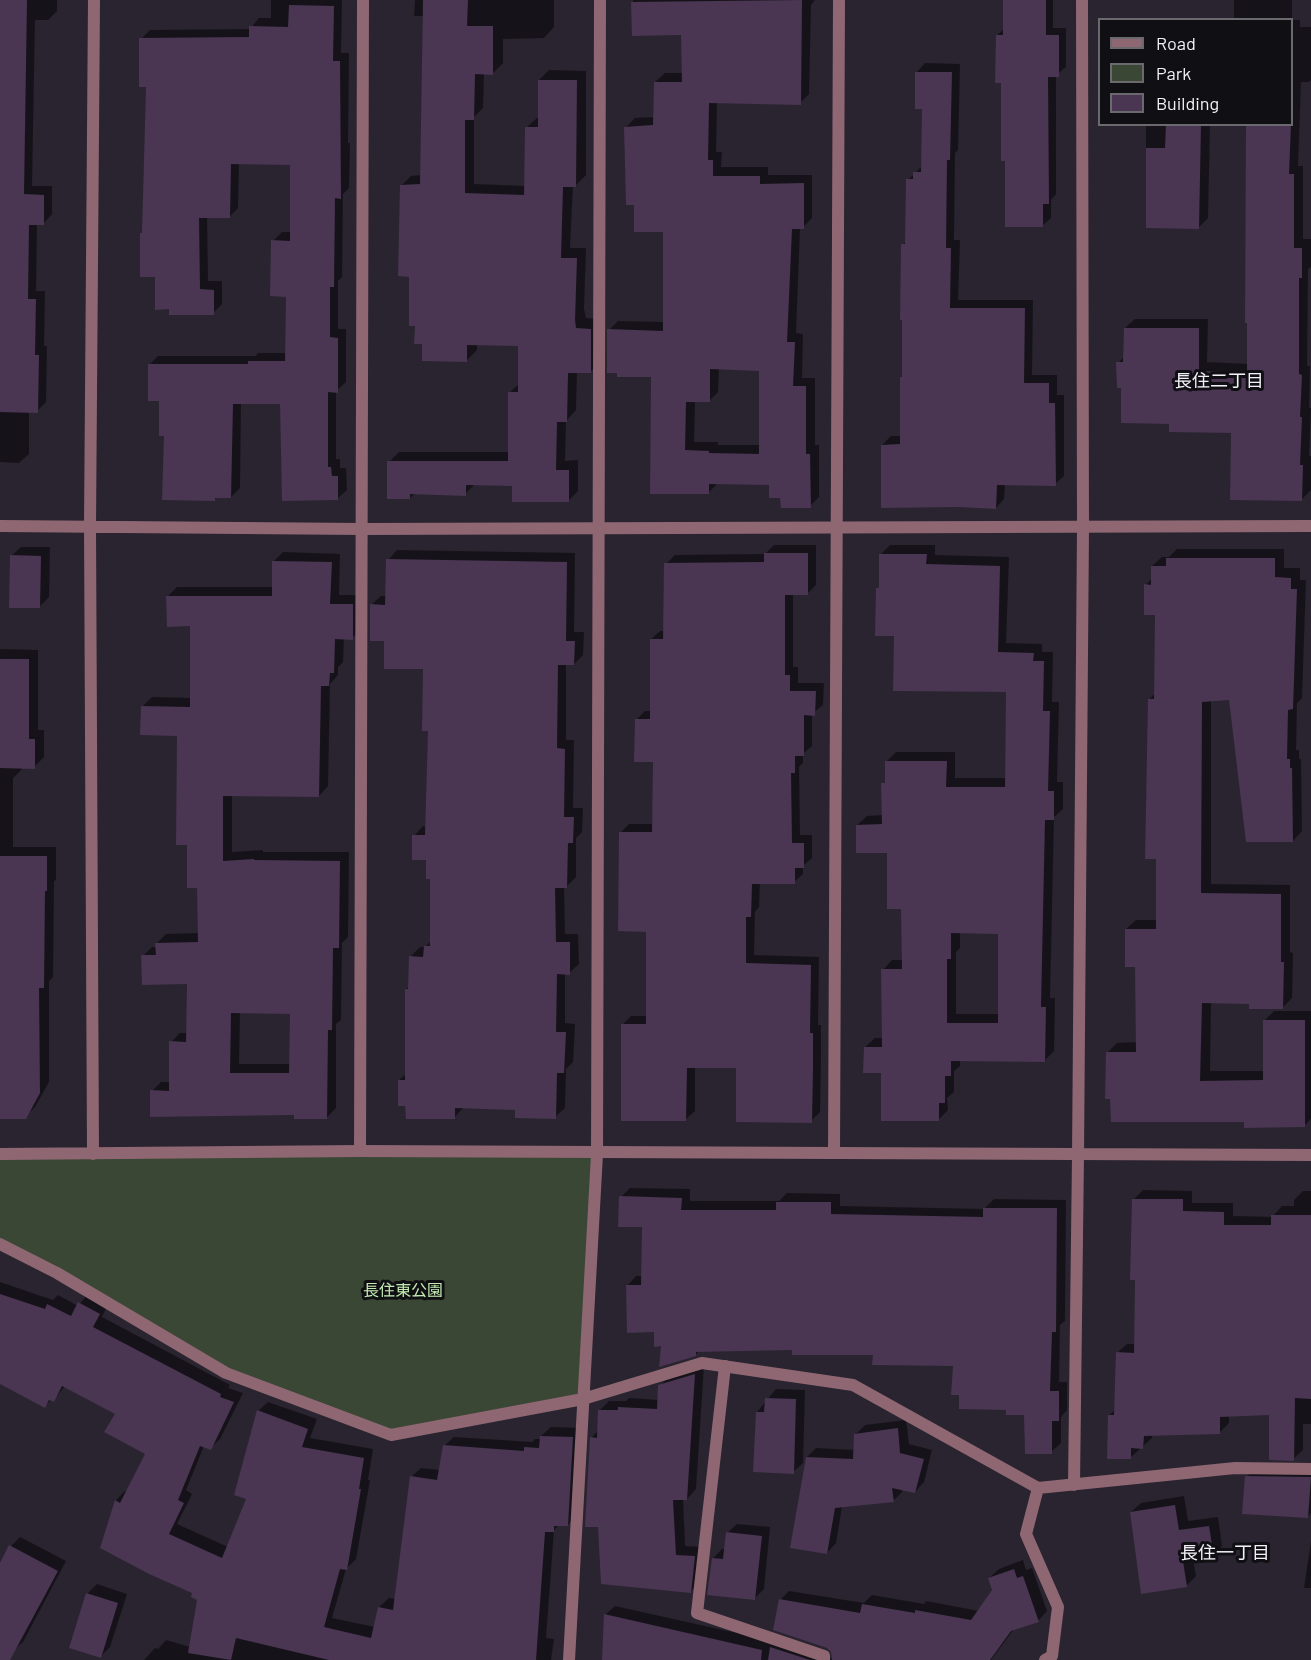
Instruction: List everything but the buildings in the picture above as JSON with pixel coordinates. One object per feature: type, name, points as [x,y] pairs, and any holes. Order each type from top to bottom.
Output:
[{"type":"street","points":[[93,1154],[90,525],[94,0]]},
{"type":"street","points":[[360,1151],[363,0]]},
{"type":"street","points":[[569,1660],[597,1154],[600,0]]},
{"type":"street","points":[[834,1154],[839,0]]},
{"type":"street","points":[[1074,1485],[1083,528],[1082,0]]},
{"type":"street","points":[[0,526],[362,529],[1311,526]]},
{"type":"street","points":[[0,1154],[360,1151],[597,1154],[1311,1155]]},
{"type":"street","points":[[0,1244],[57,1273],[226,1373],[391,1435],[583,1399],[702,1363],[853,1385],[1038,1488],[1235,1468],[1311,1469]]},
{"type":"street","points":[[725,1366],[697,1613],[824,1656],[824,1660]]},
{"type":"street","points":[[1038,1488],[1026,1534],[1058,1607],[1052,1656],[1045,1660]]},
{"type":"green space","name":"長住東公園","points":[[0,1154],[597,1154],[583,1399],[391,1435],[226,1373],[0,1244]]},
{"type":"district","name":"長住二丁目","points":[[1219,381]]},
{"type":"district","name":"長住一丁目","points":[[1225,1553]]}]
